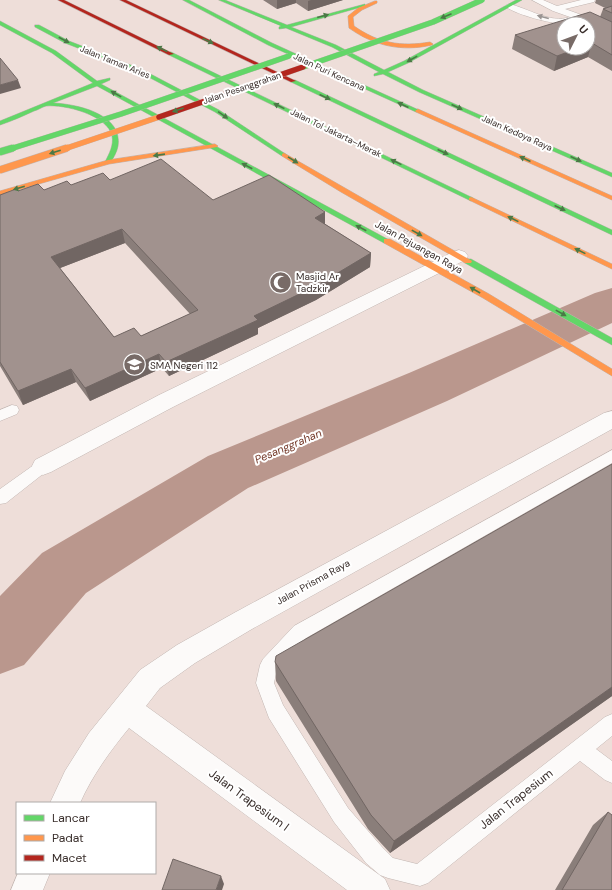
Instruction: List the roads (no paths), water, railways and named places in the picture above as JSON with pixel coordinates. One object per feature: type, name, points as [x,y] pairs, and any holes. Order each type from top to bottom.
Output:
[{"type":"main road","name":"Jalan Tol Jakarta–Merak","points":[[60,0],[612,267]]},
{"type":"main road","points":[[122,0],[612,232]]},
{"type":"main road","name":"Jalan Puri Kencana","points":[[185,0],[270,44],[345,79],[612,198]]},
{"type":"main road","points":[[221,0],[334,46],[385,72]]},
{"type":"main road","name":"Jalan Pesanggrahan","points":[[0,170],[433,22],[482,0]]},
{"type":"main road","points":[[345,79],[364,78],[385,72],[520,0]]},
{"type":"main road","points":[[270,44],[272,34],[286,27],[378,1]]},
{"type":"main road","points":[[378,1],[360,9],[350,17],[351,27],[361,37],[379,44],[402,47],[425,45],[445,40]]},
{"type":"main road","name":"Jalan Taman Aries","points":[[30,22],[68,42],[139,70],[217,111],[244,134]]},
{"type":"main road","name":"Jalan Taman Aries","points":[[0,23],[54,52],[96,83],[212,147]]},
{"type":"main road","name":"Jalan Pesanggrahan","points":[[0,152],[120,114],[369,28]]},
{"type":"main road","points":[[0,123],[96,83],[139,70]]},
{"type":"main road","name":"Jalan Kedoya Raya","points":[[385,72],[421,91],[612,175]]},
{"type":"main road","points":[[45,105],[64,104],[83,109],[99,116],[110,125],[116,137],[115,149],[108,162]]},
{"type":"main road","name":"Jalan Pejuangan Raya","points":[[244,134],[612,342]]},
{"type":"main road","points":[[0,193],[108,162],[212,147],[226,141]]},
{"type":"main road","name":"Jalan Pejuangan Raya","points":[[212,147],[437,269],[509,310],[612,373]]},
{"type":"street","points":[[43,466],[166,401],[437,269],[459,256]]},
{"type":"street","name":"Jalan Prisma Raya","points":[[65,802],[75,781],[99,742],[150,679],[186,654],[243,621],[612,419]]},
{"type":"street","name":"Jalan Trapesium I","points":[[126,708],[157,733],[372,889]]},
{"type":"street","points":[[26,890],[34,874]]},
{"type":"lane","points":[[536,0],[576,16]]},
{"type":"lane","points":[[556,9],[590,0]]},
{"type":"lane","points":[[509,6],[556,20]]},
{"type":"lane","points":[[567,13],[589,15],[612,26]]},
{"type":"lane","points":[[596,26],[612,34]]},
{"type":"lane","name":"Jalan Trapesium","points":[[612,456],[300,632],[269,665],[265,683],[276,711],[341,815],[374,854],[388,867],[420,875],[612,724]]},
{"type":"lane","points":[[0,498],[43,466]]},
{"type":"lane","points":[[580,749],[612,773]]},
{"type":"waterway","name":"Pesanggrahan","points":[[0,643],[64,573],[228,472],[428,387],[612,304]]},
{"type":"place","name":"Masjid Ar Tadzkir","points":[[280,282]]},
{"type":"place","name":"SMA Negeri 112","points":[[135,365]]}]
